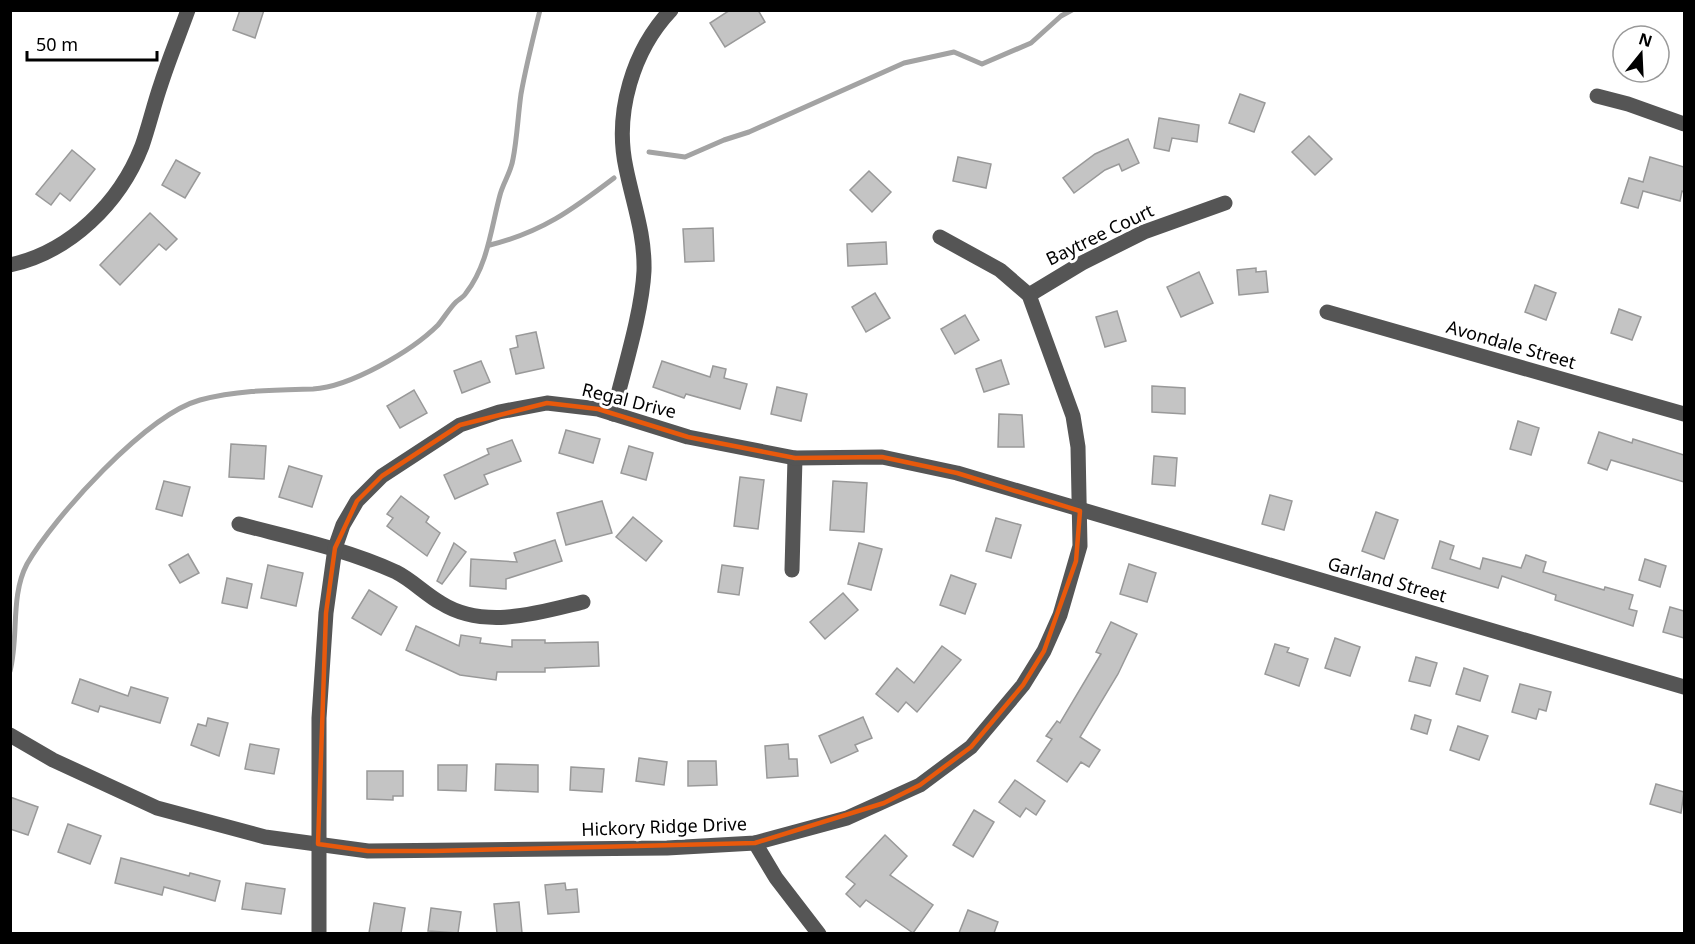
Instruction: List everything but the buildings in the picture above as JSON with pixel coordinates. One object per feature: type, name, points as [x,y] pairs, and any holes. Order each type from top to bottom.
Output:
[{"type":"street","points":[[10,265],[28,261],[69,239],[107,207],[126,178],[142,146],[162,78],[188,10]]},
{"type":"street","points":[[613,414],[644,274],[641,221],[625,166],[624,116],[629,86],[640,58],[652,35],[672,10]]},
{"type":"street","points":[[1597,96],[1628,104],[1684,124]]},
{"type":"street","name":"Baytree Court","points":[[1029,295],[1083,263],[1144,232],[1225,203]]},
{"type":"street","name":"Hickory Ridge Drive","points":[[10,735],[53,760],[157,808],[265,837],[368,851],[667,848],[755,843],[848,818],[884,803],[929,779],[971,747],[999,718],[1044,651],[1060,615],[1080,546],[1078,447],[1073,416],[1029,295],[1000,270],[940,237]]},
{"type":"street","name":"Avondale Street","points":[[1328,312],[1684,414]]},
{"type":"street","name":"Regal Drive","points":[[319,933],[319,718],[326,613],[335,548],[343,525],[357,501],[374,484],[460,425],[499,412],[547,404],[598,410],[688,437],[795,458],[882,457],[957,473],[1080,511]]},
{"type":"street","points":[[792,570],[795,458]]},
{"type":"street","name":"Garland Street","points":[[1080,511],[1684,687]]},
{"type":"street","points":[[238,525],[335,548],[398,573],[442,604],[464,614],[496,618],[529,615],[583,602]]},
{"type":"street","points":[[755,843],[776,878],[819,933]]},
{"type":"highlighted area","points":[[547,403],[598,409],[688,437],[795,458],[882,457],[957,473],[1080,511],[1076,561],[1044,651],[1023,685],[971,747],[920,785],[884,803],[755,843],[434,851],[368,851],[318,844],[326,613],[335,548],[357,501],[382,476],[460,425]]},
{"type":"waterway","points":[[10,671],[18,589],[27,564],[79,495],[103,470],[154,425],[178,409],[200,400],[242,392],[328,387],[362,375],[397,356],[427,335],[465,294],[484,258],[500,195],[512,164],[521,94],[540,10]]},
{"type":"waterway","points":[[649,152],[685,157],[749,132],[904,63],[954,52],[982,64],[1031,43],[1061,16],[1072,10]]},
{"type":"waterway","points":[[490,245],[525,234],[556,219],[614,178]]}]
